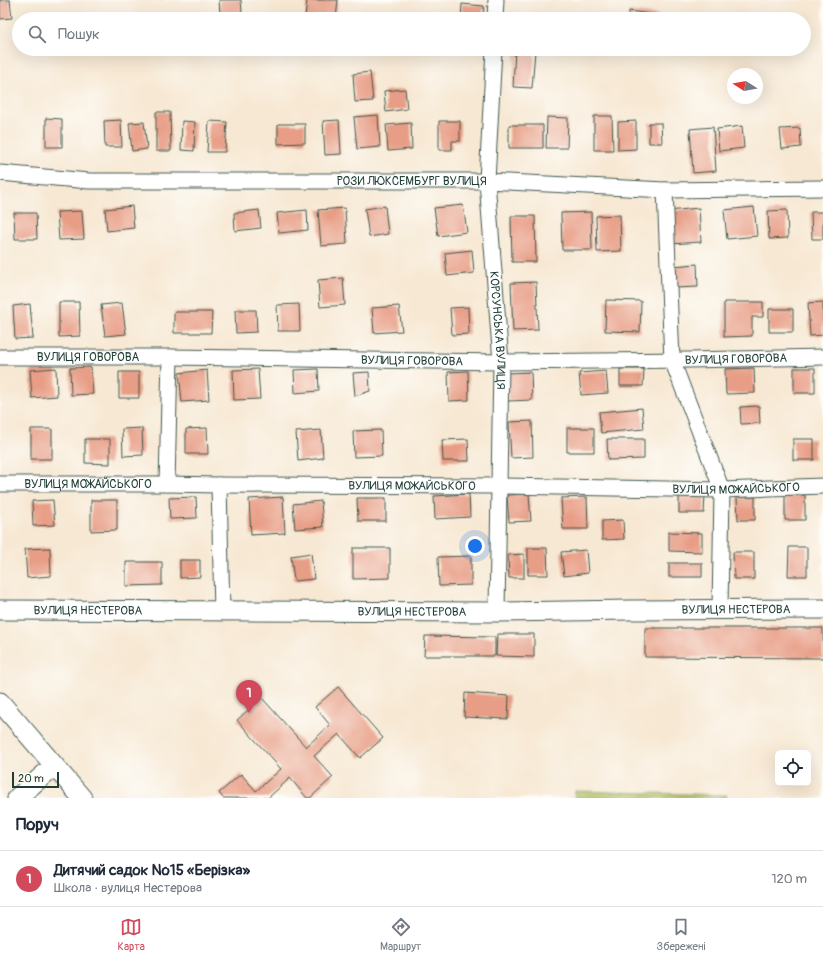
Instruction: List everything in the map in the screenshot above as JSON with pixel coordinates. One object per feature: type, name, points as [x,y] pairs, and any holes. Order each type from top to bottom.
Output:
[{"type":"street","points":[[495,12],[496,0]]},
{"type":"street","name":"КОРСУНСЬКА ВУЛИЦЯ","points":[[494,56],[487,181],[501,362],[497,612]]},
{"type":"street","name":"РОЗИ ЛЮКСЕМБУРГ ВУЛИЦЯ","points":[[0,173],[89,181],[487,181],[665,190],[823,188]]},
{"type":"street","points":[[665,190],[672,360],[722,490],[720,610]]},
{"type":"street","name":"ВУЛИЦЯ ГОВОРОВА","points":[[0,356],[501,362],[823,357]]},
{"type":"street","points":[[167,484],[170,357]]},
{"type":"street","name":"ВУЛИЦЯ МОЖАЙСЬКОГО","points":[[0,484],[499,486],[722,490],[823,486]]},
{"type":"street","points":[[219,485],[222,611]]},
{"type":"street","name":"ВУЛИЦЯ НЕСТЕРОВА","points":[[0,610],[497,612],[823,609]]},
{"type":"street","points":[[0,702],[82,798]]},
{"type":"street","points":[[17,798],[54,766]]},
{"type":"green space","points":[[575,791],[727,795],[726,798],[575,798]]},
{"type":"building","points":[[0,0],[10,0],[12,18],[0,19]]},
{"type":"building","points":[[219,0],[241,0],[242,12],[220,12]]},
{"type":"building","points":[[307,0],[338,0],[337,12],[306,12]]},
{"type":"building","points":[[462,4],[484,6],[484,12],[461,12]]},
{"type":"building","points":[[515,56],[535,56],[532,88],[513,87]]},
{"type":"building","points":[[370,72],[373,101],[355,102],[353,74]]},
{"type":"building","points":[[405,89],[407,109],[386,112],[384,91]]},
{"type":"building","points":[[156,112],[170,112],[171,151],[156,151]]},
{"type":"building","points":[[378,115],[380,147],[357,149],[354,117]]},
{"type":"building","points":[[594,116],[612,116],[613,150],[594,150]]},
{"type":"building","points":[[547,117],[568,118],[567,148],[546,148]]},
{"type":"building","points":[[46,118],[62,119],[62,147],[46,147]]},
{"type":"building","points":[[121,120],[122,147],[105,147],[104,121]]},
{"type":"building","points":[[339,120],[341,154],[325,155],[323,121]]},
{"type":"building","points":[[182,121],[195,122],[194,151],[181,150]]},
{"type":"building","points":[[209,121],[227,122],[225,152],[207,152]]},
{"type":"building","points":[[439,121],[460,121],[460,141],[452,141],[452,150],[439,150]]},
{"type":"building","points":[[636,121],[636,149],[618,150],[618,122]]},
{"type":"building","points":[[144,122],[147,149],[132,151],[129,123]]},
{"type":"building","points":[[411,123],[412,149],[388,151],[386,125]]},
{"type":"building","points":[[649,123],[661,123],[662,143],[649,143]]},
{"type":"building","points":[[278,124],[305,124],[305,143],[278,144]]},
{"type":"building","points":[[509,125],[543,125],[543,148],[509,148]]},
{"type":"building","points":[[742,126],[744,148],[719,151],[717,129]]},
{"type":"building","points":[[713,127],[716,171],[693,173],[690,129]]},
{"type":"building","points":[[800,128],[801,147],[782,149],[780,129]]},
{"type":"building","points":[[463,205],[467,232],[438,236],[434,208]]},
{"type":"building","points":[[132,206],[134,228],[107,231],[105,209]]},
{"type":"building","points":[[385,206],[388,234],[369,237],[365,209]]},
{"type":"building","points":[[754,207],[757,236],[727,239],[724,210]]},
{"type":"building","points":[[345,208],[347,244],[321,246],[318,210]]},
{"type":"building","points":[[699,208],[701,242],[670,244],[668,211]]},
{"type":"building","points":[[259,210],[261,228],[235,231],[234,213]]},
{"type":"building","points":[[307,210],[308,230],[279,233],[277,213]]},
{"type":"building","points":[[787,210],[788,238],[769,239],[768,211]]},
{"type":"building","points":[[82,211],[84,239],[59,240],[57,212]]},
{"type":"building","points":[[591,212],[592,250],[562,250],[561,213]]},
{"type":"building","points":[[811,212],[823,212],[823,239],[812,239]]},
{"type":"building","points":[[14,213],[36,213],[37,239],[15,239]]},
{"type":"building","points":[[620,215],[621,251],[597,252],[596,216]]},
{"type":"building","points":[[511,216],[535,216],[536,262],[512,262]]},
{"type":"building","points":[[472,250],[474,273],[447,276],[445,253]]},
{"type":"building","points":[[697,264],[698,287],[674,288],[673,266]]},
{"type":"building","points":[[343,278],[345,305],[320,307],[318,280]]},
{"type":"building","points":[[536,282],[538,330],[513,331],[511,283]]},
{"type":"building","points":[[606,300],[641,301],[640,332],[605,331]]},
{"type":"building","points":[[59,302],[79,302],[80,336],[59,337]]},
{"type":"building","points":[[724,302],[763,302],[763,317],[752,317],[752,336],[724,337]]},
{"type":"building","points":[[823,302],[823,335],[810,336],[808,303]]},
{"type":"building","points":[[122,303],[126,334],[105,336],[101,305]]},
{"type":"building","points":[[30,304],[33,338],[15,339],[13,306]]},
{"type":"building","points":[[299,304],[300,331],[278,331],[277,305]]},
{"type":"building","points":[[399,306],[402,331],[374,333],[372,308]]},
{"type":"building","points":[[468,307],[469,334],[452,335],[450,308]]},
{"type":"building","points":[[769,309],[793,309],[793,332],[769,332]]},
{"type":"building","points":[[235,310],[256,310],[257,332],[236,333]]},
{"type":"building","points":[[174,312],[212,312],[211,333],[174,333]]},
{"type":"building","points":[[91,367],[93,394],[71,395],[70,368]]},
{"type":"building","points":[[56,368],[57,396],[32,398],[30,370]]},
{"type":"building","points":[[754,368],[755,393],[726,394],[725,369]]},
{"type":"building","points":[[794,368],[815,368],[815,393],[794,393]]},
{"type":"building","points":[[258,369],[260,399],[234,400],[233,370]]},
{"type":"building","points":[[318,369],[319,391],[295,393],[294,370]]},
{"type":"building","points":[[620,369],[644,369],[643,386],[620,386]]},
{"type":"building","points":[[207,370],[209,400],[182,402],[179,373]]},
{"type":"building","points":[[468,371],[469,400],[449,401],[448,372]]},
{"type":"building","points":[[606,371],[608,393],[581,395],[579,373]]},
{"type":"building","points":[[119,372],[139,372],[139,398],[119,398]]},
{"type":"building","points":[[369,372],[370,391],[355,396],[353,373]]},
{"type":"building","points":[[531,372],[532,400],[508,401],[507,373]]},
{"type":"building","points":[[759,406],[760,423],[741,424],[740,407]]},
{"type":"building","points":[[642,408],[644,429],[601,433],[599,412]]},
{"type":"building","points":[[532,421],[533,457],[511,458],[509,422]]},
{"type":"building","points":[[142,428],[143,455],[123,456],[122,429]]},
{"type":"building","points":[[207,428],[208,454],[186,454],[186,429]]},
{"type":"building","points":[[567,428],[594,428],[594,452],[567,452]]},
{"type":"building","points":[[31,429],[52,429],[52,459],[31,459]]},
{"type":"building","points":[[321,430],[323,458],[298,461],[296,432]]},
{"type":"building","points":[[381,430],[382,456],[354,457],[353,431]]},
{"type":"building","points":[[85,439],[110,439],[110,464],[85,463]]},
{"type":"building","points":[[468,439],[469,461],[443,461],[442,440]]},
{"type":"building","points":[[607,439],[644,439],[644,459],[608,460]]},
{"type":"building","points":[[793,439],[814,439],[814,460],[793,460]]},
{"type":"building","points":[[469,494],[470,517],[435,519],[434,496]]},
{"type":"building","points":[[529,494],[531,521],[509,522],[507,495]]},
{"type":"building","points":[[679,495],[705,495],[704,513],[679,513]]},
{"type":"building","points":[[785,495],[805,495],[805,520],[785,520]]},
{"type":"building","points":[[196,497],[197,518],[170,519],[169,498]]},
{"type":"building","points":[[283,497],[285,533],[251,535],[249,499]]},
{"type":"building","points":[[587,497],[588,529],[563,529],[561,498]]},
{"type":"building","points":[[737,497],[755,497],[755,520],[738,520]]},
{"type":"building","points":[[357,498],[386,498],[386,521],[358,521]]},
{"type":"building","points":[[53,500],[55,525],[33,526],[32,501]]},
{"type":"building","points":[[91,500],[117,500],[117,530],[91,531]]},
{"type":"building","points":[[321,501],[323,527],[295,529],[293,504]]},
{"type":"building","points":[[623,520],[624,539],[602,540],[602,521]]},
{"type":"building","points":[[669,532],[702,533],[702,552],[669,551]]},
{"type":"building","points":[[789,547],[807,547],[807,576],[788,576]]},
{"type":"building","points":[[50,548],[51,576],[27,578],[25,549]]},
{"type":"building","points":[[353,548],[390,548],[390,578],[353,579]]},
{"type":"building","points":[[528,548],[547,548],[548,575],[528,575]]},
{"type":"building","points":[[586,550],[588,573],[564,576],[561,552]]},
{"type":"building","points":[[733,552],[754,552],[754,579],[734,579]]},
{"type":"building","points":[[311,553],[314,579],[294,581],[291,556]]},
{"type":"building","points":[[524,554],[524,578],[509,578],[508,555]]},
{"type":"building","points":[[471,556],[471,585],[439,586],[438,557]]},
{"type":"building","points":[[180,560],[200,560],[200,577],[180,578]]},
{"type":"building","points":[[126,562],[162,562],[162,585],[126,586]]},
{"type":"building","points":[[669,563],[702,563],[702,577],[669,577]]},
{"type":"building","points":[[645,628],[823,628],[823,658],[645,657]]},
{"type":"building","points":[[497,634],[534,634],[534,657],[496,656]]},
{"type":"building","points":[[425,636],[495,637],[495,656],[424,656]]},
{"type":"building","points":[[338,687],[383,738],[360,758],[339,734],[314,756],[333,777],[310,798],[307,798],[290,778],[268,798],[223,798],[219,793],[241,774],[256,791],[281,769],[237,720],[262,698],[306,747],[330,725],[315,707]]},
{"type":"building","points":[[465,693],[509,696],[508,719],[464,717]]},
{"type":"place","name":"Дитячий садок №15 «Берізка»","points":[[249,713]]}]
